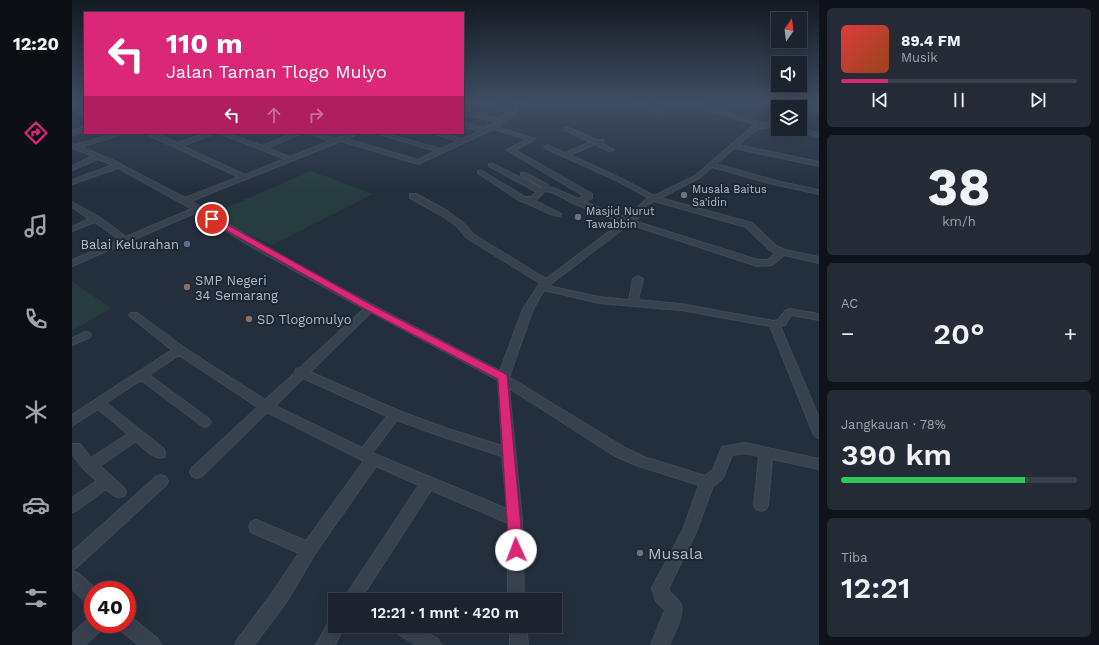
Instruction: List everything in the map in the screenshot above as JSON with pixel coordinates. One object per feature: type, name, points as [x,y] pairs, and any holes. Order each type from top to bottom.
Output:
[{"type":"street","points":[[316,134],[415,162],[420,162],[484,130]]},
{"type":"street","points":[[502,130],[532,139],[511,149],[511,151],[589,196],[578,202]]},
{"type":"street","points":[[571,130],[598,142],[611,150]]},
{"type":"street","points":[[516,593],[515,519],[503,378],[528,309],[544,285],[640,212],[643,204],[692,181],[751,130]]},
{"type":"street","points":[[807,132],[819,135]]},
{"type":"street","points":[[74,147],[119,134]]},
{"type":"street","points":[[151,134],[245,177]]},
{"type":"street","points":[[175,146],[210,134]]},
{"type":"street","points":[[225,134],[290,159]]},
{"type":"street","points":[[262,148],[297,134]]},
{"type":"street","points":[[185,201],[354,134]]},
{"type":"street","points":[[382,134],[441,151]]},
{"type":"street","points":[[438,134],[462,141]]},
{"type":"street","points":[[566,155],[598,142]]},
{"type":"street","points":[[733,146],[819,164]]},
{"type":"street","points":[[74,147],[99,156],[185,201],[248,241],[370,308],[503,378],[620,452],[648,463],[707,482]]},
{"type":"street","points":[[547,147],[622,181],[654,199],[749,225],[773,248],[782,252],[819,260]]},
{"type":"street","points":[[72,168],[99,156]]},
{"type":"street","points":[[491,165],[545,189],[627,221],[757,263],[769,263],[782,252]]},
{"type":"street","points":[[712,165],[775,183],[819,192]]},
{"type":"street","points":[[72,182],[118,166]]},
{"type":"street","points":[[480,172],[515,195],[557,214]]},
{"type":"street","points":[[523,174],[545,189]]},
{"type":"street","points":[[530,201],[545,189],[562,180]]},
{"type":"street","points":[[413,196],[428,203],[462,227],[470,236],[544,285],[600,300],[697,309],[774,324],[781,323],[790,312],[819,317]]},
{"type":"street","points":[[72,204],[126,240]]},
{"type":"street","points":[[532,211],[543,207]]},
{"type":"street","points":[[72,263],[198,209]]},
{"type":"street","points":[[73,229],[96,219]]},
{"type":"street","points":[[633,303],[638,279]]},
{"type":"street","points":[[197,472],[300,372],[370,308]]},
{"type":"street","points":[[134,315],[179,350],[265,406],[368,456],[515,519]]},
{"type":"street","points":[[774,324],[819,433]]},
{"type":"street","points":[[72,342],[86,335]]},
{"type":"street","points":[[72,421],[179,350]]},
{"type":"street","points":[[300,372],[395,414],[442,432],[509,453]]},
{"type":"street","points":[[142,375],[206,422]]},
{"type":"street","points":[[98,403],[159,453]]},
{"type":"street","points":[[244,645],[281,595],[395,414]]},
{"type":"street","points":[[90,466],[136,434]]},
{"type":"street","points":[[75,448],[90,466],[119,492]]},
{"type":"street","points":[[660,645],[671,620],[674,608],[662,596],[660,588],[689,532],[707,482],[718,474],[727,450],[746,448],[819,464]]},
{"type":"street","points":[[761,505],[766,453]]},
{"type":"street","points":[[72,506],[107,481]]},
{"type":"street","points":[[72,562],[161,481]]},
{"type":"street","points":[[359,593],[428,483]]},
{"type":"street","points":[[256,527],[309,550]]},
{"type":"street","points":[[72,579],[84,589]]},
{"type":"street","points":[[136,632],[152,645]]},
{"type":"street","points":[[74,645],[86,633]]},
{"type":"street","points":[[325,645],[332,633]]},
{"type":"street","points":[[412,633],[428,644]]},
{"type":"street","points":[[518,633],[519,645]]},
{"type":"green space","points":[[311,171],[373,194],[272,245],[209,215]]},
{"type":"green space","points":[[72,281],[111,308],[72,331]]},
{"type":"place","name":"Musala Baitus Sa'idin","points":[[684,195]]},
{"type":"place","name":"Masjid Nurut Tawabbin","points":[[578,217]]},
{"type":"place","name":"Balai Kelurahan","points":[[187,244]]},
{"type":"place","name":"SMP Negeri 34 Semarang","points":[[187,287]]},
{"type":"place","name":"SD Tlogomulyo","points":[[249,319]]},
{"type":"place","name":"Musala","points":[[640,553]]},
{"type":"route","points":[[212,219],[248,241],[320,279],[370,308],[503,378],[505,385],[516,550]]}]
